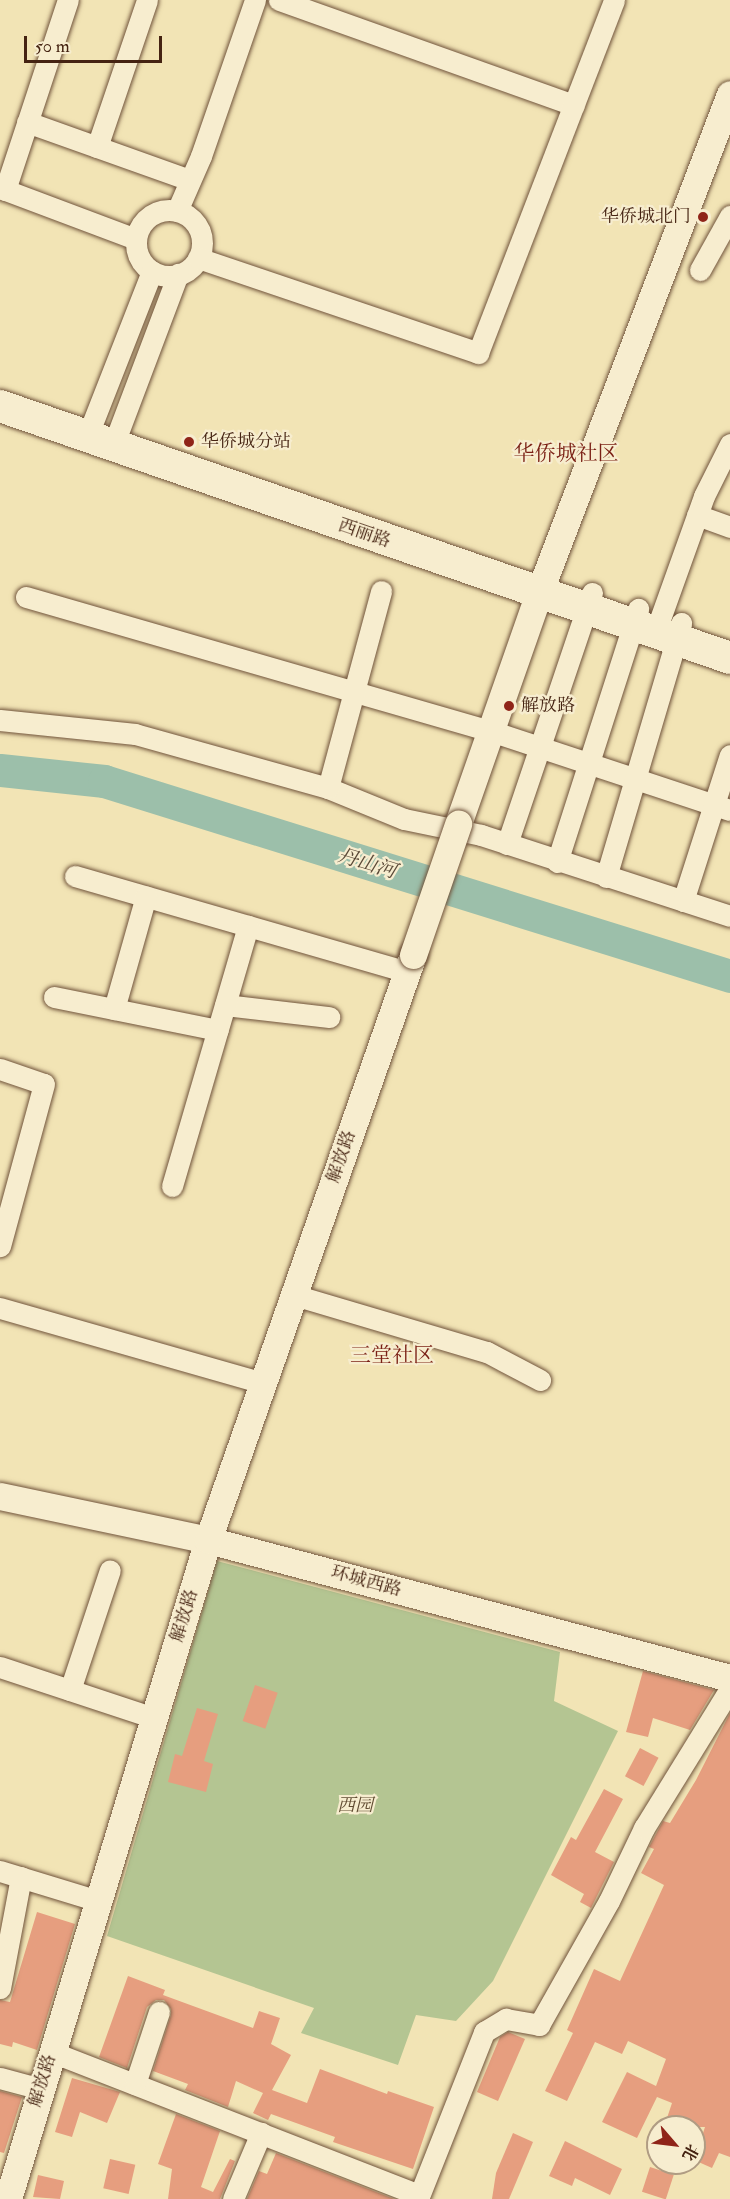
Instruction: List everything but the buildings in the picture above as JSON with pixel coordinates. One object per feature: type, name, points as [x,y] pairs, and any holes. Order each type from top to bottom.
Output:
[{"type":"main road","name":"西丽路","points":[[0,390],[103,434]]},
{"type":"main road","name":"西丽路","points":[[0,406],[103,434],[657,624],[730,658]]},
{"type":"main road","name":"西丽路","points":[[657,624],[730,640]]},
{"type":"street","points":[[68,0],[3,189],[136,239]]},
{"type":"street","points":[[97,147],[147,0]]},
{"type":"street","points":[[177,211],[255,0]]},
{"type":"street","points":[[279,0],[573,105]]},
{"type":"street","points":[[198,258],[478,353],[614,0]]},
{"type":"street","name":"解放路","points":[[8,2199],[208,1540],[542,585],[730,94]]},
{"type":"street","points":[[27,122],[190,180]]},
{"type":"street","points":[[103,434],[178,274],[198,258],[202,242],[197,225],[177,211],[150,216],[136,239],[140,257],[152,271],[178,274]]},
{"type":"street","points":[[700,270],[730,216]]},
{"type":"street","points":[[103,434],[152,271]]},
{"type":"street","points":[[557,862],[589,763],[657,624],[697,515],[730,444]]},
{"type":"street","points":[[697,515],[730,527]]},
{"type":"street","points":[[328,788],[381,591]]},
{"type":"street","points":[[26,597],[491,730],[722,808]]},
{"type":"street","points":[[507,844],[589,601]]},
{"type":"street","points":[[606,878],[635,779],[657,624]]},
{"type":"street","points":[[0,720],[135,734],[328,788],[404,819],[507,844],[606,878],[730,916]]},
{"type":"street","points":[[683,901],[722,808],[730,755]]},
{"type":"street","points":[[75,876],[248,926],[410,964]]},
{"type":"street","points":[[114,1009],[146,896]]},
{"type":"street","points":[[172,1186],[248,926]]},
{"type":"street","points":[[54,996],[218,1030]]},
{"type":"street","points":[[225,1005],[329,1017]]},
{"type":"street","points":[[0,1069],[44,1084],[0,1246]]},
{"type":"street","points":[[294,1295],[487,1352],[540,1380]]},
{"type":"street","points":[[0,1308],[264,1383]]},
{"type":"street","name":"环城西路","points":[[0,1496],[208,1540],[730,1678]]},
{"type":"street","points":[[70,1690],[110,1570]]},
{"type":"street","points":[[0,1667],[154,1718]]},
{"type":"street","points":[[52,2052],[419,2197],[484,2032],[506,2019],[539,2025],[609,1901],[644,1828],[730,1689]]},
{"type":"street","points":[[0,1870],[99,1901]]},
{"type":"street","points":[[0,1988],[21,1877]]},
{"type":"street","points":[[135,2084],[159,2012]]},
{"type":"street","points":[[0,2078],[41,2090]]},
{"type":"street","points":[[233,2199],[261,2133]]},
{"type":"green space","name":"西园","points":[[217,1561],[560,1652],[554,1701],[618,1731],[493,1981],[456,2021],[416,2015],[398,2065],[301,2033],[314,2008],[107,1936]]},
{"type":"waterway","name":"丹山河","points":[[0,770],[104,781],[730,976]]},
{"type":"place","name":"华侨城北门","points":[[703,217]]},
{"type":"place","name":"华侨城分站","points":[[189,442]]},
{"type":"place","name":"解放路","points":[[509,706]]},
{"type":"district","name":"华侨城社区","points":[[566,454]]},
{"type":"district","name":"三堂社区","points":[[392,1356]]}]
